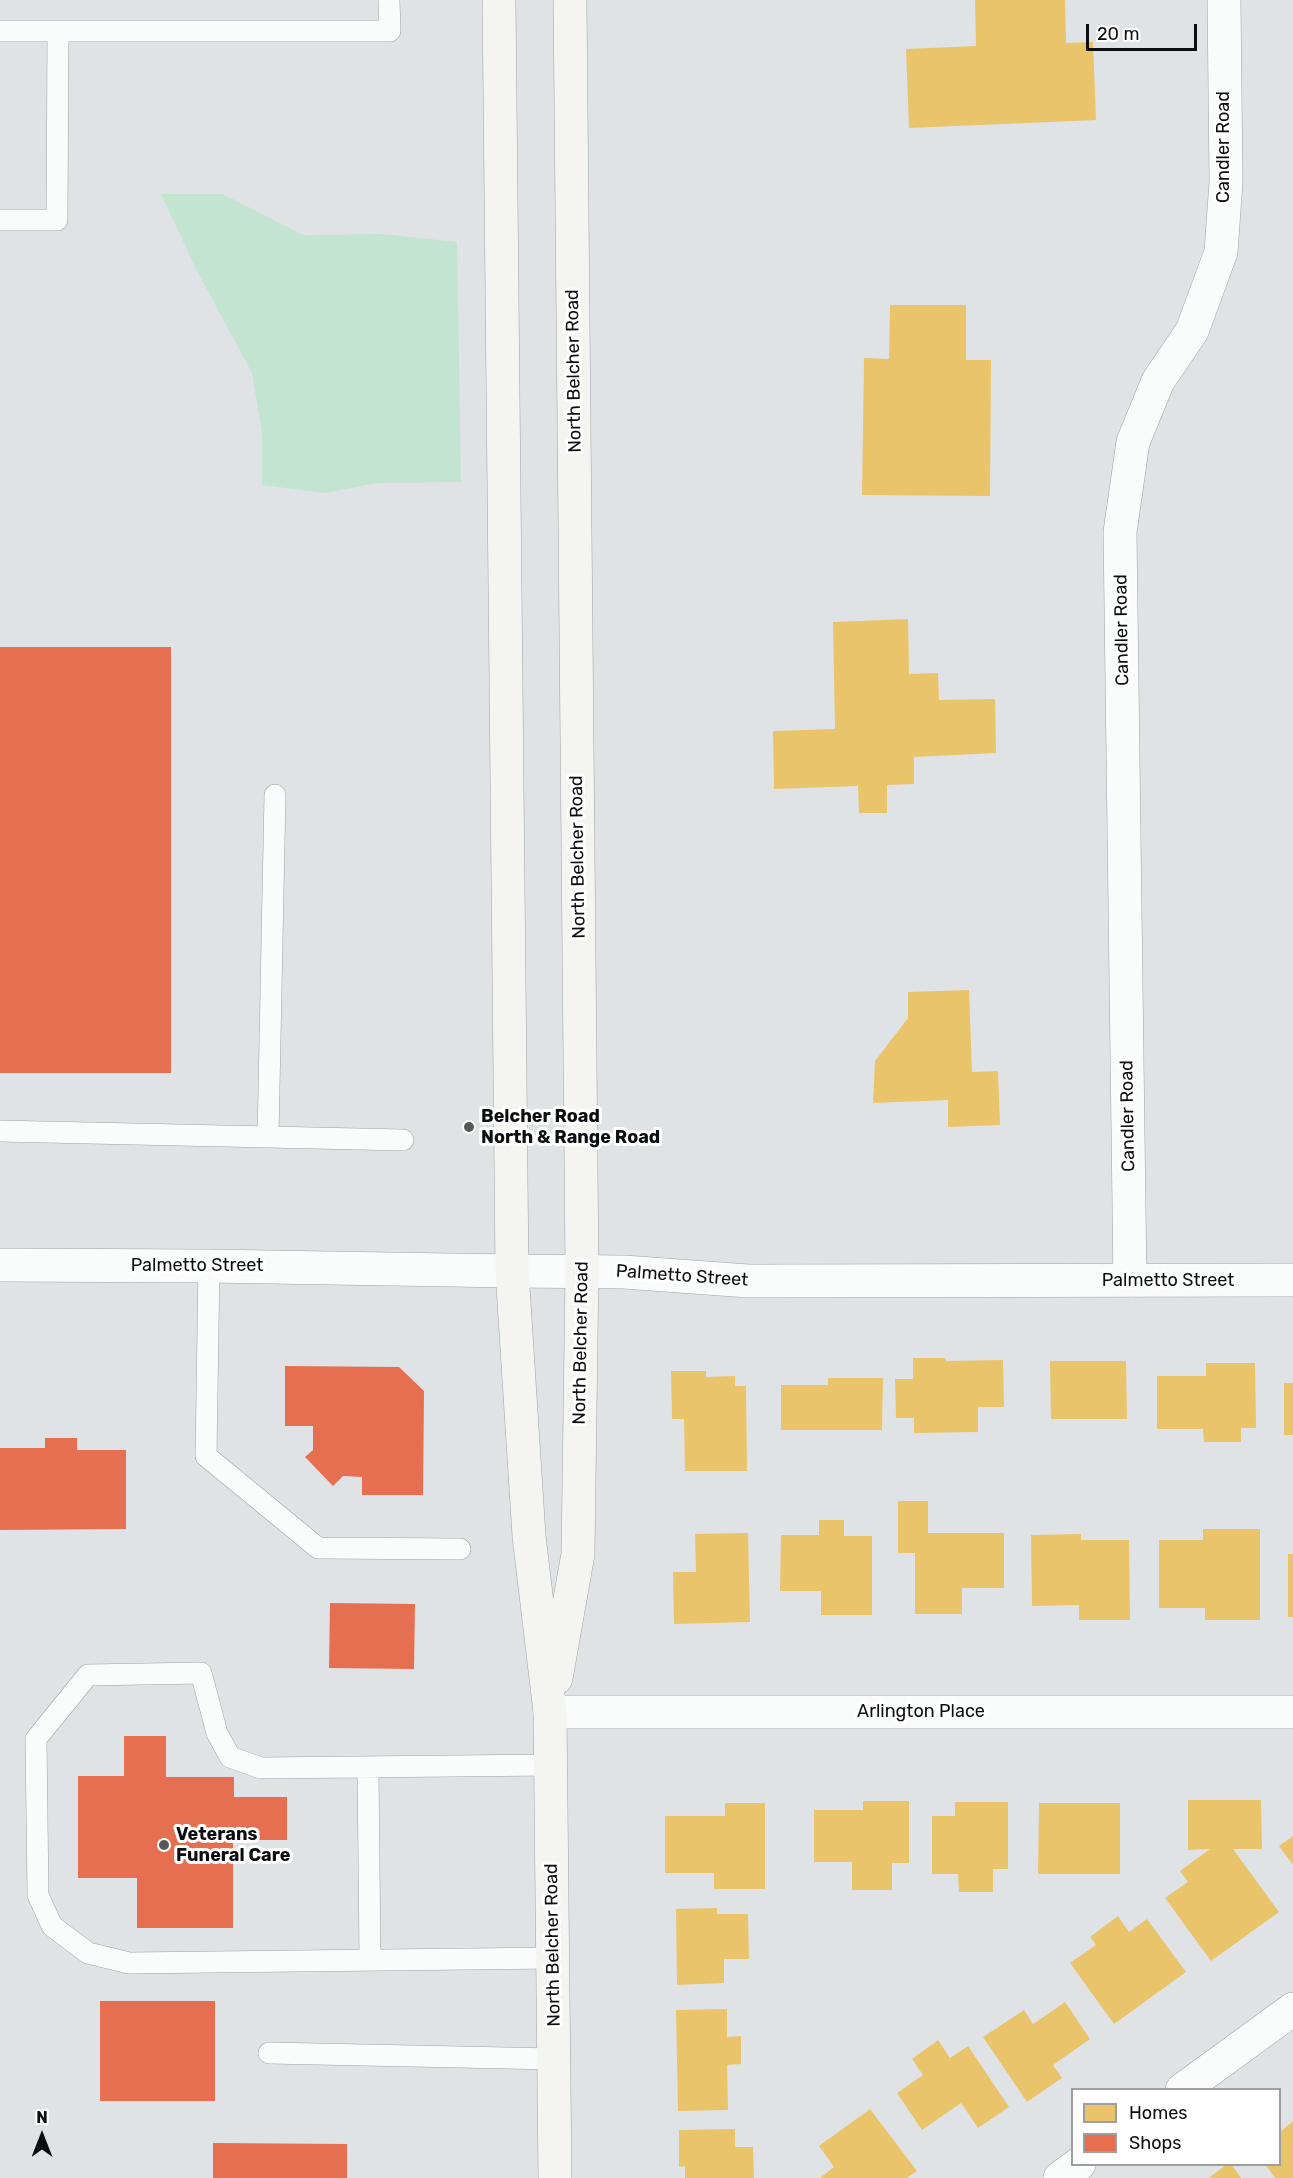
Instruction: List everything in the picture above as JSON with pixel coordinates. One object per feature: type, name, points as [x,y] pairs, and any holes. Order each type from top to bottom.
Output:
[{"type":"main road","name":"North Belcher Road","points":[[499,0],[512,1271],[529,1536],[550,1712],[555,2178]]},
{"type":"main road","name":"North Belcher Road","points":[[550,1712],[578,1554],[582,1270],[570,0]]},
{"type":"street","name":"Candler Road","points":[[1130,1281],[1120,532],[1133,442],[1158,381],[1192,331],[1221,252],[1226,182],[1224,0]]},
{"type":"street","name":"Palmetto Street","points":[[0,1265],[582,1270],[748,1281],[1293,1281]]},
{"type":"street","name":"Arlington Place","points":[[550,1712],[1293,1712]]},
{"type":"street","points":[[1185,2088],[1293,2009]]},
{"type":"street","points":[[1060,2178],[1076,2166]]},
{"type":"lane","points":[[0,31],[390,31],[389,0]]},
{"type":"lane","points":[[0,220],[57,220],[58,32]]},
{"type":"lane","points":[[268,1137],[275,795]]},
{"type":"lane","points":[[0,1131],[403,1140]]},
{"type":"lane","points":[[209,1266],[206,1456],[318,1548],[460,1549]]},
{"type":"lane","points":[[551,1765],[261,1768],[230,1757],[217,1733],[201,1673],[88,1675],[36,1739],[38,1895],[51,1926],[88,1953],[129,1962],[553,1958]]},
{"type":"lane","points":[[368,1768],[370,1959]]},
{"type":"lane","points":[[269,2053],[554,2059]]},
{"type":"green space","points":[[161,194],[223,194],[303,235],[383,234],[457,242],[461,482],[377,483],[325,493],[262,485],[262,433],[252,373],[197,271]]},
{"type":"building: Homes","points":[[975,0],[1065,0],[1066,43],[1093,42],[1096,120],[909,128],[906,49],[976,46]]},
{"type":"building: Homes","points":[[890,305],[966,305],[966,360],[991,360],[990,496],[862,495],[864,358],[889,359]]},
{"type":"building: Homes","points":[[908,619],[909,674],[938,673],[939,700],[995,699],[996,753],[914,757],[914,784],[887,785],[887,813],[859,813],[858,786],[774,789],[773,731],[835,729],[833,622]]},
{"type":"building: Homes","points":[[969,990],[972,1072],[998,1071],[1000,1125],[948,1127],[948,1100],[873,1103],[875,1061],[908,1018],[908,992]]},
{"type":"building: Homes","points":[[913,1358],[945,1358],[946,1361],[1003,1360],[1004,1407],[978,1407],[978,1432],[914,1433],[914,1418],[896,1418],[895,1379],[913,1379]]},
{"type":"building: Homes","points":[[1050,1361],[1126,1361],[1127,1419],[1051,1419]]},
{"type":"building: Homes","points":[[1206,1363],[1255,1363],[1256,1428],[1241,1428],[1241,1442],[1204,1442],[1203,1429],[1157,1429],[1157,1376],[1206,1376]]},
{"type":"building: Homes","points":[[671,1371],[706,1371],[706,1377],[735,1376],[735,1386],[746,1386],[747,1471],[685,1471],[684,1419],[672,1419]]},
{"type":"building: Homes","points":[[828,1378],[883,1378],[882,1430],[781,1430],[781,1385],[828,1385]]},
{"type":"building: Homes","points":[[1284,1383],[1293,1383],[1293,1435],[1284,1435]]},
{"type":"building: Homes","points":[[898,1501],[928,1501],[928,1533],[1004,1533],[1004,1588],[962,1588],[962,1614],[915,1614],[915,1553],[898,1553]]},
{"type":"building: Homes","points":[[819,1520],[844,1520],[844,1536],[872,1536],[872,1615],[821,1615],[821,1591],[780,1591],[781,1535],[819,1535]]},
{"type":"building: Homes","points":[[1203,1529],[1260,1529],[1260,1620],[1205,1620],[1205,1608],[1159,1608],[1159,1540],[1203,1540]]},
{"type":"building: Homes","points":[[748,1533],[750,1622],[674,1624],[673,1572],[696,1572],[695,1534]]},
{"type":"building: Homes","points":[[1081,1534],[1081,1540],[1129,1540],[1130,1620],[1079,1620],[1079,1605],[1032,1606],[1031,1535]]},
{"type":"building: Homes","points":[[1288,1554],[1293,1554],[1293,1617],[1288,1617]]},
{"type":"building: Homes","points":[[1188,1800],[1261,1800],[1262,1849],[1233,1849],[1279,1912],[1211,1961],[1165,1898],[1188,1882],[1180,1871],[1210,1849],[1188,1850]]},
{"type":"building: Homes","points":[[863,1801],[909,1801],[909,1863],[892,1863],[892,1890],[852,1890],[852,1862],[814,1862],[814,1810],[863,1810]]},
{"type":"building: Homes","points":[[955,1802],[1008,1802],[1008,1869],[993,1869],[993,1892],[959,1892],[958,1874],[932,1874],[932,1816],[955,1816]]},
{"type":"building: Homes","points":[[725,1803],[765,1803],[765,1889],[714,1889],[714,1873],[665,1873],[665,1816],[725,1816]]},
{"type":"building: Homes","points":[[1039,1803],[1120,1803],[1120,1874],[1038,1874]]},
{"type":"building: Homes","points":[[1293,1836],[1293,1865],[1279,1846]]},
{"type":"building: Homes","points":[[717,1908],[717,1914],[748,1914],[749,1959],[724,1959],[724,1983],[677,1985],[676,1909]]},
{"type":"building: Homes","points":[[1118,1916],[1129,1932],[1147,1919],[1186,1972],[1114,2024],[1070,1963],[1096,1945],[1090,1937]]},
{"type":"building: Homes","points":[[1065,2002],[1090,2039],[1053,2065],[1062,2078],[1027,2102],[983,2037],[1024,2010],[1033,2024]]},
{"type":"building: Homes","points":[[727,2009],[727,2037],[741,2036],[741,2064],[727,2065],[728,2110],[678,2111],[676,2010]]},
{"type":"building: Homes","points":[[938,2040],[950,2058],[968,2046],[1009,2107],[978,2128],[961,2103],[922,2130],[897,2093],[923,2075],[912,2059]]},
{"type":"building: Homes","points":[[870,2109],[917,2171],[907,2178],[820,2178],[834,2167],[819,2146]]},
{"type":"building: Homes","points":[[1293,2121],[1293,2178],[1275,2178],[1266,2166],[1281,2166],[1281,2131]]},
{"type":"building: Homes","points":[[735,2129],[735,2147],[753,2147],[754,2178],[685,2178],[685,2166],[679,2167],[679,2130]]},
{"type":"building: Homes","points":[[1224,2166],[1232,2166],[1241,2178],[1209,2178]]},
{"type":"building: Shops","points":[[0,647],[171,647],[171,1073],[0,1073]]},
{"type":"building: Shops","points":[[285,1366],[399,1367],[424,1391],[423,1495],[362,1495],[362,1477],[343,1476],[333,1486],[305,1457],[313,1450],[313,1426],[285,1426]]},
{"type":"building: Shops","points":[[45,1438],[77,1438],[77,1450],[126,1450],[126,1529],[0,1530],[0,1448],[45,1448]]},
{"type":"building: Shops","points":[[330,1603],[415,1604],[414,1669],[329,1668]]},
{"type":"building: Shops","points":[[124,1736],[166,1736],[166,1777],[234,1777],[234,1797],[287,1797],[287,1840],[233,1840],[233,1928],[137,1928],[137,1878],[78,1878],[78,1776],[124,1776]]},
{"type":"building: Shops","points":[[100,2001],[215,2001],[215,2101],[100,2101]]},
{"type":"building: Shops","points":[[213,2143],[347,2144],[347,2178],[213,2178]]},
{"type":"place","name":"Belcher Road North & Range Road","points":[[469,1127]]},
{"type":"place","name":"Veterans Funeral Care","points":[[164,1845]]}]
